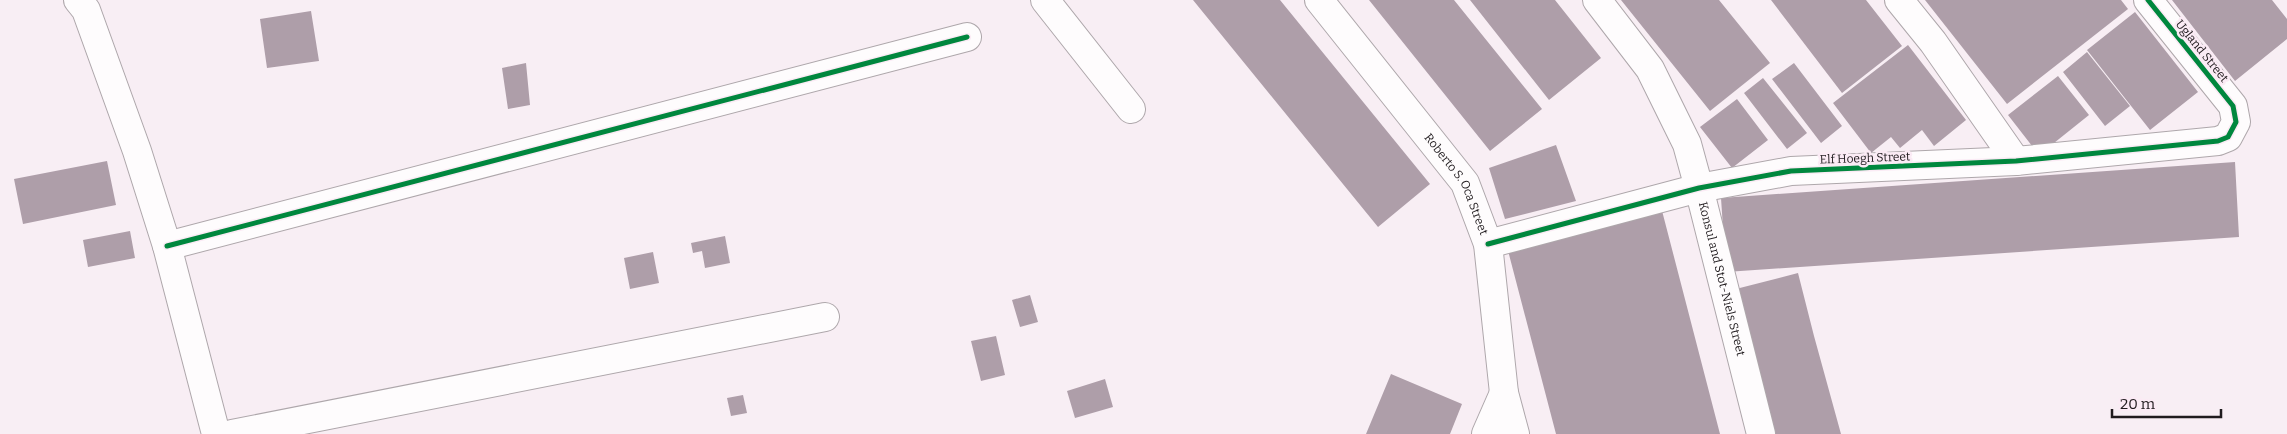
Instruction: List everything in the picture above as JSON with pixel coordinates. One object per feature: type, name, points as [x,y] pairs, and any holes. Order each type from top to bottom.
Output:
[{"type":"street","points":[[1045,0],[1132,109]]},
{"type":"street","name":"Roberto S. Oca Street","points":[[1319,0],[1465,183],[1488,244],[1504,393],[1515,434]]},
{"type":"street","name":"Konsul and Stot-Niels Street","points":[[1598,0],[1650,69],[1686,144],[1700,188],[1761,434]]},
{"type":"street","points":[[1899,0],[1933,42],[2016,161]]},
{"type":"street","name":"Ugland Street","points":[[2148,0],[2227,98],[2236,116]]},
{"type":"street","points":[[90,3],[167,246],[216,434]]},
{"type":"street","points":[[167,246],[967,37]]},
{"type":"street","name":"Elf Hoegh Street","points":[[1488,244],[1700,188],[1791,171],[2016,161],[2218,141],[2228,137],[2236,122],[2236,116]]},
{"type":"street","points":[[232,434],[825,317]]},
{"type":"street","points":[[1486,434],[1504,393]]},
{"type":"building","points":[[1193,0],[1280,0],[1430,184],[1378,227]]},
{"type":"building","points":[[1369,0],[1454,0],[1542,109],[1490,151]]},
{"type":"building","points":[[1470,0],[1555,0],[1601,58],[1549,100]]},
{"type":"building","points":[[1621,0],[1719,0],[1770,63],[1710,111]]},
{"type":"building","points":[[1771,0],[1866,0],[1902,46],[1842,93]]},
{"type":"building","points":[[1925,0],[2121,0],[2128,9],[2007,104]]},
{"type":"building","points":[[2172,0],[2272,0],[2287,19],[2287,39],[2235,81]]},
{"type":"building","points":[[311,11],[319,61],[267,68],[260,19]]},
{"type":"building","points":[[2135,12],[2198,92],[2150,130],[2087,50]]},
{"type":"building","points":[[1908,45],[1966,120],[1934,146],[1922,130],[1900,148],[1891,137],[1871,153],[1833,103]]},
{"type":"building","points":[[2087,52],[2130,106],[2105,126],[2063,72]]},
{"type":"building","points":[[526,63],[530,105],[508,109],[502,68]]},
{"type":"building","points":[[1794,63],[1842,126],[1821,143],[1772,79]]},
{"type":"building","points":[[2058,76],[2089,115],[2039,155],[2008,115]]},
{"type":"building","points":[[1763,78],[1807,133],[1787,149],[1744,93]]},
{"type":"building","points":[[1737,99],[1768,140],[1732,168],[1700,127]]},
{"type":"building","points":[[1556,145],[1576,201],[1505,219],[1489,168]]},
{"type":"building","points":[[107,161],[116,205],[23,224],[14,179]]},
{"type":"building","points":[[2235,162],[2239,237],[1726,272],[1721,198]]},
{"type":"building","points":[[1660,203],[1720,434],[1556,434],[1506,243]]},
{"type":"building","points":[[130,231],[135,258],[88,267],[83,240]]},
{"type":"building","points":[[725,236],[730,263],[705,268],[702,251],[693,253],[691,243]]},
{"type":"building","points":[[653,252],[659,283],[630,289],[624,258]]},
{"type":"building","points":[[1798,273],[1841,434],[1767,434],[1728,291]]},
{"type":"building","points":[[1030,295],[1038,322],[1020,327],[1012,300]]},
{"type":"building","points":[[996,336],[1005,375],[981,381],[971,341]]},
{"type":"building","points":[[1391,374],[1462,404],[1450,434],[1366,434]]},
{"type":"building","points":[[1105,379],[1113,407],[1075,418],[1067,391]]},
{"type":"building","points":[[743,395],[747,413],[731,416],[727,398]]},
{"type":"cycle path","points":[[1488,244],[1699,188],[1791,171],[2016,161],[2218,141],[2228,137],[2236,122],[2233,106],[2148,0]]},
{"type":"cycle path","points":[[167,246],[967,37]]}]
